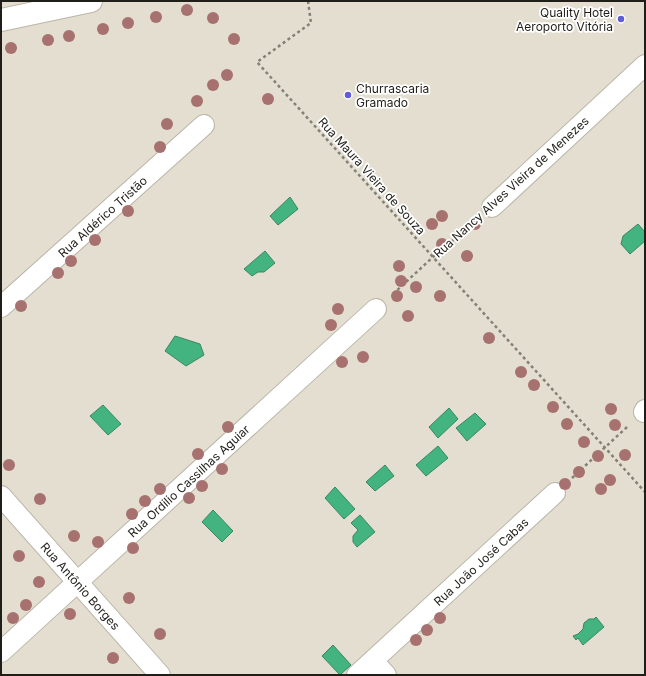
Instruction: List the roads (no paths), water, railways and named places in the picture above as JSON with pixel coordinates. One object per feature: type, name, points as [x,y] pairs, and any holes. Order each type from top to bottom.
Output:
[{"type":"street","points":[[16,12],[91,1]]},
{"type":"street","name":"Rua Nancy Alves Vieira de Menezes","points":[[492,207],[645,65]]},
{"type":"street","name":"Rua Aldérico Tristão","points":[[1,307],[204,125]]},
{"type":"street","name":"Rua Ordilio Cassilhas Aguiar","points":[[1,652],[376,309]]},
{"type":"street","name":"Rua João José Cabas","points":[[357,675],[380,668],[555,493]]},
{"type":"street","name":"Rua Antônio Borges","points":[[1,496],[160,675]]},
{"type":"place","name":"Quality Hotel Aeroporto Vitória","points":[[621,19]]},
{"type":"place","name":"Churrascaria Gramado","points":[[348,95]]}]
